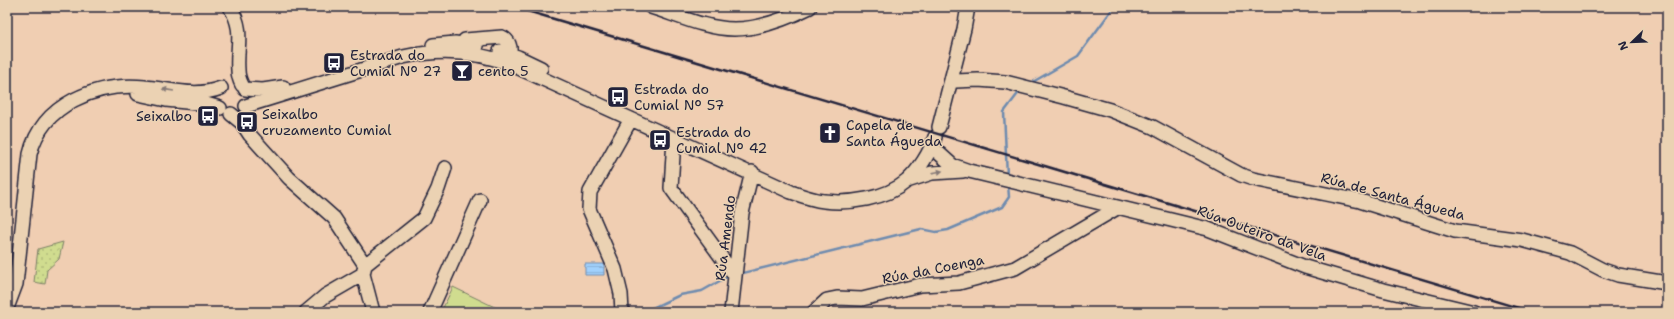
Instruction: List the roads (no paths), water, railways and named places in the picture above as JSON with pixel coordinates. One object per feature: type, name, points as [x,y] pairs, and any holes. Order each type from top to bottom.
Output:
[{"type":"street","points":[[230,7],[235,16],[238,28],[238,71],[248,97],[236,112]]},
{"type":"street","points":[[651,7],[708,25],[734,29],[763,24],[810,7]]},
{"type":"street","points":[[968,7],[964,29],[937,133],[952,164],[969,171]]},
{"type":"street","points":[[907,181],[924,160],[945,115],[956,81],[975,7]]},
{"type":"street","points":[[7,308],[12,289],[32,144],[39,130],[51,117],[74,99],[98,90],[112,87],[145,87],[200,94],[237,83],[243,87],[263,90],[279,88],[399,50],[424,45],[454,43],[492,46],[531,68],[543,78]]},
{"type":"street","points":[[15,312],[24,283],[34,177],[38,155],[44,139],[58,121],[82,102],[117,92],[136,93],[166,100],[206,104],[236,112],[384,63],[441,48],[492,46]]},
{"type":"street","points":[[419,54],[439,52],[470,53],[492,57],[543,78],[674,139],[807,197],[823,201],[860,201],[879,196],[907,181],[942,171],[969,171]]},
{"type":"street","points":[[509,56],[793,184],[825,193],[849,195],[863,193],[890,185],[916,170]]},
{"type":"street","points":[[238,71],[224,86],[217,97],[236,112],[250,135],[289,178],[334,218],[364,270],[373,312]]},
{"type":"street","name":"Rúa de Santa Águeda","points":[[956,81],[978,80],[1005,82],[1110,110],[1153,127],[1241,175],[1253,179],[1360,201],[1455,231],[1522,240],[1570,253],[1603,270],[1618,275],[1667,283]]},
{"type":"street","points":[[622,312],[621,294],[616,269],[589,209],[590,192],[631,119]]},
{"type":"street","points":[[688,137],[702,148],[752,173],[776,182],[793,184]]},
{"type":"street","points":[[674,139],[671,188],[735,276]]},
{"type":"street","points":[[306,312],[324,296],[364,270],[424,218],[438,189],[445,168]]},
{"type":"street","name":"Rúa Outeiro da Vela","points":[[969,171],[1117,208],[1208,228],[1305,267],[1383,290],[1474,312]]},
{"type":"street","name":"Rúa Amendo","points":[[733,311],[737,244],[742,213],[752,173]]},
{"type":"street","points":[[430,312],[480,200]]},
{"type":"street","name":"Rúa da Coenga","points":[[814,312],[827,300],[837,298],[862,299],[920,285],[959,282],[1015,268],[1117,208]]},
{"type":"street","points":[[10,312],[14,302],[12,289]]},
{"type":"water","points":[[585,264],[604,264],[604,275],[585,275]]},
{"type":"waterway","points":[[1031,83],[1078,56],[1114,7]]},
{"type":"waterway","points":[[1007,176],[1004,112],[1020,91]]},
{"type":"waterway","points":[[739,274],[921,229],[936,232],[948,230],[1002,207],[1009,197],[1008,185]]},
{"type":"waterway","points":[[644,312],[680,295],[702,291],[731,276]]},
{"type":"railway","points":[[514,7],[1532,312]]},
{"type":"place","name":"Estrada do Cumial Nº 27","points":[[334,63]]},
{"type":"place","name":"cento 5","points":[[462,71]]},
{"type":"place","name":"Estrada do Cumial Nº 57","points":[[618,97]]},
{"type":"place","name":"Seixalbo","points":[[208,116]]},
{"type":"place","name":"Seixalbo cruzamento Cumial","points":[[247,122]]},
{"type":"place","name":"Capela de Santa Águeda","points":[[830,133]]},
{"type":"place","name":"Estrada do Cumial Nº 42","points":[[660,140]]}]
